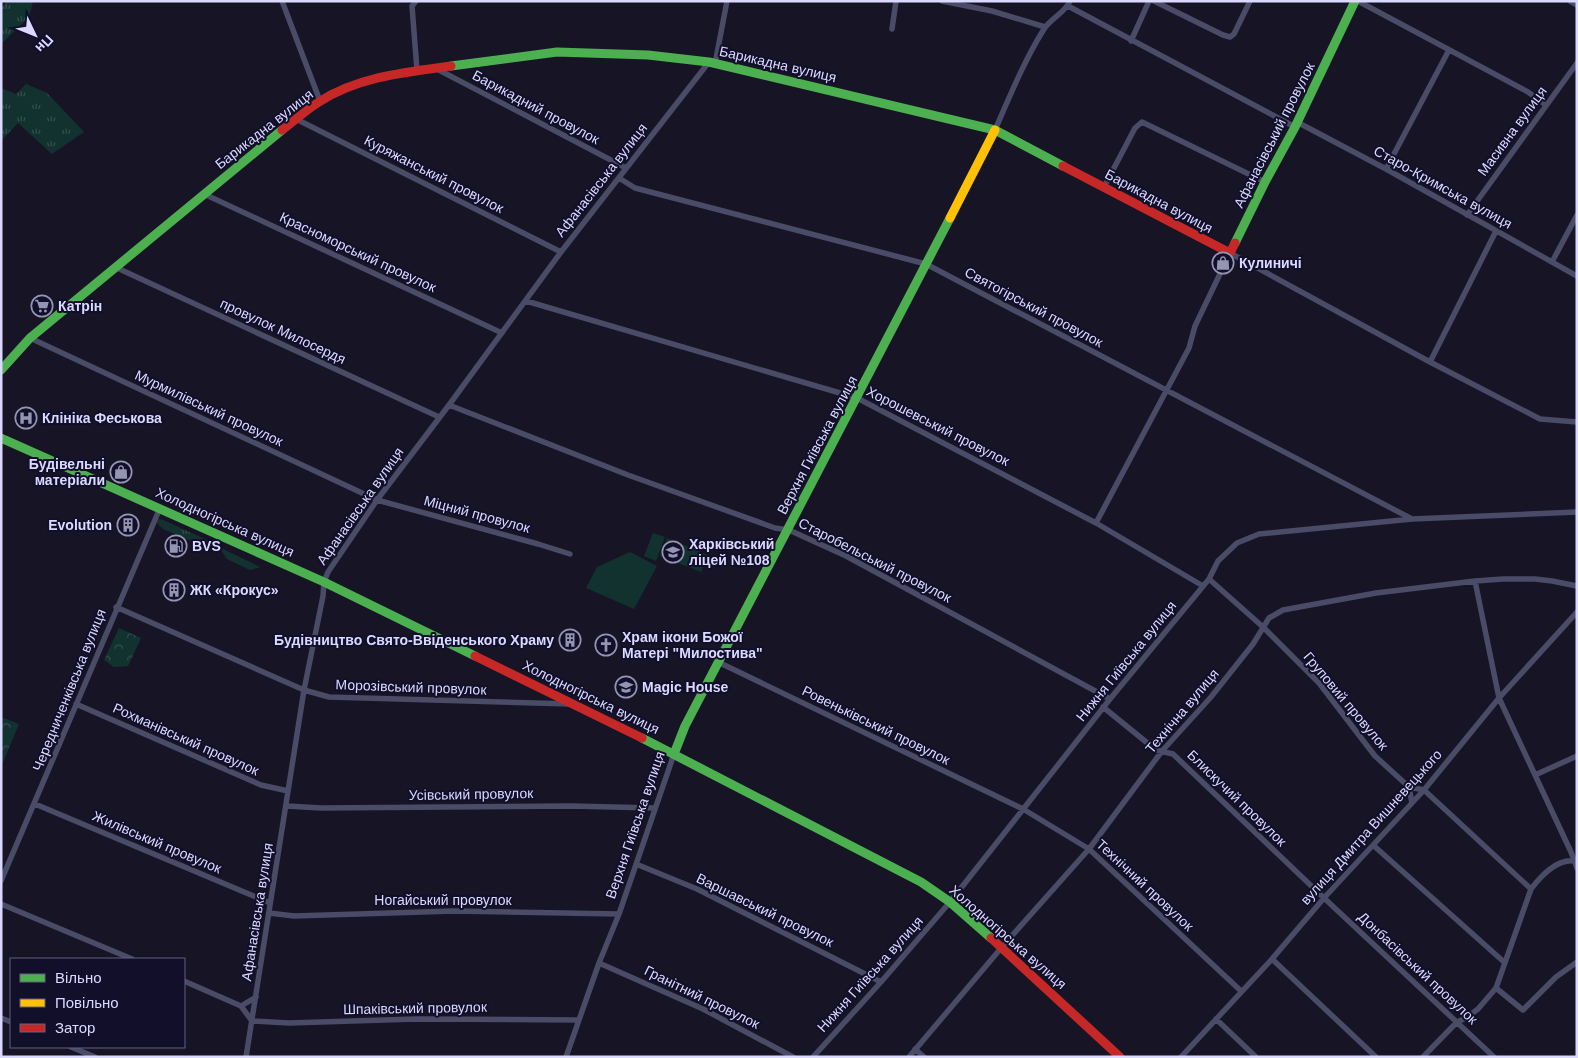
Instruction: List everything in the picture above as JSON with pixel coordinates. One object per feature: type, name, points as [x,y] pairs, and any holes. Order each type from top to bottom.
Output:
[{"type":"street","points":[[282,1],[320,101]]},
{"type":"street","points":[[416,1],[412,6],[417,70]]},
{"type":"street","name":"Афанасівська вулиця","points":[[246,1057],[304,690],[323,596],[324,582],[332,564],[377,500],[562,252],[626,168],[712,63],[727,1]]},
{"type":"street","points":[[892,29],[896,1]]},
{"type":"street","points":[[942,1],[992,11],[1045,27]]},
{"type":"street","points":[[1131,41],[1150,1]]},
{"type":"street","points":[[1154,1],[1223,35],[1230,36],[1234,34],[1250,1]]},
{"type":"street","points":[[1356,1],[1528,92],[1546,104]]},
{"type":"street","name":"Афанасівський провулок","points":[[1096,523],[1189,348],[1195,326],[1356,1]]},
{"type":"street","points":[[1570,1],[1577,5]]},
{"type":"street","name":"Верхня Гиївська вулиця","points":[[566,1057],[685,726],[789,530],[995,130],[1023,66],[1045,27],[1069,4]]},
{"type":"street","name":"Старо-Кримська вулиця","points":[[1069,4],[1131,41],[1386,169],[1577,276]]},
{"type":"street","points":[[1386,169],[1449,50]]},
{"type":"street","name":"Барикадна вулиця","points":[[1,370],[30,338],[320,101],[353,85],[417,70],[557,52],[648,55],[712,63],[995,130],[1540,420],[1577,422]]},
{"type":"street","name":"Масивна вулиця","points":[[1467,215],[1577,63]]},
{"type":"street","name":"Барикадний провулок","points":[[434,68],[626,168]]},
{"type":"street","name":"Куряжанський провулок","points":[[296,119],[562,252]]},
{"type":"street","points":[[1104,187],[1135,128],[1142,122],[1265,182]]},
{"type":"street","name":"Святогірський провулок","points":[[619,178],[636,188],[926,264],[1412,520]]},
{"type":"street","name":"Красноморський провулок","points":[[204,194],[502,333]]},
{"type":"street","points":[[1552,262],[1577,215]]},
{"type":"street","points":[[1430,362],[1496,231]]},
{"type":"street","name":"провулок Милосердя","points":[[116,267],[440,417]]},
{"type":"street","name":"Хорошевський провулок","points":[[526,301],[857,398],[1096,523],[1203,586]]},
{"type":"street","name":"Мурмилівський провулок","points":[[30,338],[377,500]]},
{"type":"street","name":"Старобельський провулок","points":[[449,405],[637,479],[775,528],[789,530],[846,556],[1110,699]]},
{"type":"street","name":"Холодногірська вулиця","points":[[1,438],[324,582],[674,754],[920,882],[950,902],[1002,947],[1120,1057]]},
{"type":"street","name":"Міцний провулок","points":[[377,500],[570,554]]},
{"type":"street","name":"Чередниченківська вулиця","points":[[1,881],[35,804],[116,607],[160,508]]},
{"type":"street","name":"Нижня Гиївська вулиця","points":[[813,1057],[950,902],[1103,707],[1203,586],[1218,561],[1236,543],[1259,534],[1412,520],[1577,512]]},
{"type":"street","name":"Груповий провулок","points":[[1208,579],[1263,627],[1319,684],[1375,756],[1410,787],[1424,790]]},
{"type":"street","name":"Технічна вулиця","points":[[909,1057],[1002,947],[1089,849],[1162,751],[1211,698],[1253,644],[1269,618],[1283,610],[1376,593],[1475,581],[1503,579],[1552,580],[1577,586]]},
{"type":"street","points":[[1475,581],[1498,698],[1574,851],[1574,861],[1577,868]]},
{"type":"street","name":"Морозівський провулок","points":[[116,607],[304,690],[329,697],[574,704]]},
{"type":"street","name":"вулиця Дмитра Вишневецького","points":[[1180,1057],[1272,959],[1324,898],[1424,790],[1498,698],[1577,612]]},
{"type":"street","name":"Ровеньківський провулок","points":[[718,662],[1022,809]]},
{"type":"street","name":"Рохманівський провулок","points":[[76,704],[261,785],[288,790]]},
{"type":"street","name":"Блискучий провулок","points":[[1103,707],[1156,750],[1173,754],[1324,898]]},
{"type":"street","points":[[1535,775],[1577,756]]},
{"type":"street","points":[[1410,787],[1412,803]]},
{"type":"street","points":[[1424,790],[1531,889]]},
{"type":"street","name":"Жилівський провулок","points":[[35,804],[270,903]]},
{"type":"street","name":"Усівський провулок","points":[[287,806],[320,808],[571,806],[655,808]]},
{"type":"street","name":"Технічний провулок","points":[[1022,809],[1089,849],[1241,991]]},
{"type":"street","points":[[1373,845],[1504,962]]},
{"type":"street","points":[[1423,1057],[1457,1022],[1478,1009],[1496,988],[1531,889],[1545,872],[1565,861],[1574,861]]},
{"type":"street","name":"Варшавський провулок","points":[[636,864],[697,889],[881,982]]},
{"type":"street","name":"Донбасівський провулок","points":[[1324,898],[1494,1057]]},
{"type":"street","points":[[1,904],[130,958]]},
{"type":"street","name":"Ногайський провулок","points":[[268,913],[294,916],[454,911],[618,914]]},
{"type":"street","points":[[1272,959],[1376,1057]]},
{"type":"street","name":"Гранітний провулок","points":[[599,962],[703,1009],[793,1057]]},
{"type":"street","points":[[1496,988],[1523,1010],[1556,977],[1577,962]]},
{"type":"street","points":[[185,981],[242,1006],[252,1021]]},
{"type":"street","points":[[242,1006],[256,997]]},
{"type":"street","name":"Шпаківський провулок","points":[[252,1021],[289,1023],[416,1019],[578,1020]]},
{"type":"street","points":[[1216,1019],[1256,1057]]},
{"type":"street","points":[[73,1048],[95,1057]]},
{"type":"street","points":[[915,1049],[924,1057]]},
{"type":"green space","points":[[7,1],[33,1],[29,17],[1,44],[1,9]]},
{"type":"green space","points":[[26,84],[47,93],[84,132],[52,154],[18,123],[1,141],[1,88],[16,94]]},
{"type":"green space","points":[[158,519],[207,540],[208,545],[201,545],[163,529],[157,523]]},
{"type":"green space","points":[[653,533],[665,537],[656,561],[644,556]]},
{"type":"green space","points":[[667,538],[708,555],[701,572],[660,556]]},
{"type":"green space","points":[[219,547],[260,567],[250,570],[227,559]]},
{"type":"green space","points":[[630,552],[657,566],[634,609],[586,588],[597,567]]},
{"type":"green space","points":[[119,628],[141,638],[128,666],[114,667],[104,660]]},
{"type":"green space","points":[[1,717],[19,724],[1,767]]},
{"type":"traffic: fast","points":[[1235,243],[1295,127],[1355,1]]},
{"type":"traffic: fast","points":[[451,66],[557,52],[648,55],[709,62],[995,130],[1063,166]]},
{"type":"traffic: fast","points":[[1,370],[30,338],[282,130]]},
{"type":"traffic: fast","points":[[674,754],[685,726],[950,218]]},
{"type":"traffic: fast","points":[[1,438],[324,582],[475,656]]},
{"type":"traffic: fast","points":[[642,738],[921,882],[950,902],[991,938]]},
{"type":"traffic: slow","points":[[950,218],[995,130]]},
{"type":"traffic: jam","points":[[282,130],[319,102],[349,87],[382,77],[451,66]]},
{"type":"traffic: jam","points":[[1063,166],[1230,253],[1235,243]]},
{"type":"traffic: jam","points":[[475,656],[642,738]]},
{"type":"traffic: jam","points":[[991,938],[1120,1057]]},
{"type":"place","name":"Кулиничі","points":[[1223,263]]},
{"type":"place","name":"Катрін","points":[[42,306]]},
{"type":"place","name":"Клініка Феськова","points":[[26,418]]},
{"type":"place","name":"Будівельні матеріали","points":[[121,472]]},
{"type":"place","name":"Evolution","points":[[128,525]]},
{"type":"place","name":"BVS","points":[[176,546]]},
{"type":"place","name":"Харківський ліцей №108","points":[[673,552]]},
{"type":"place","name":"ЖК «Крокус»","points":[[174,590]]},
{"type":"place","name":"Будівництво Свято-Ввіденського Храму","points":[[570,640]]},
{"type":"place","name":"Храм ікони Божої Матері \"Милостива\"","points":[[606,645]]},
{"type":"place","name":"Magic House","points":[[626,687]]}]
